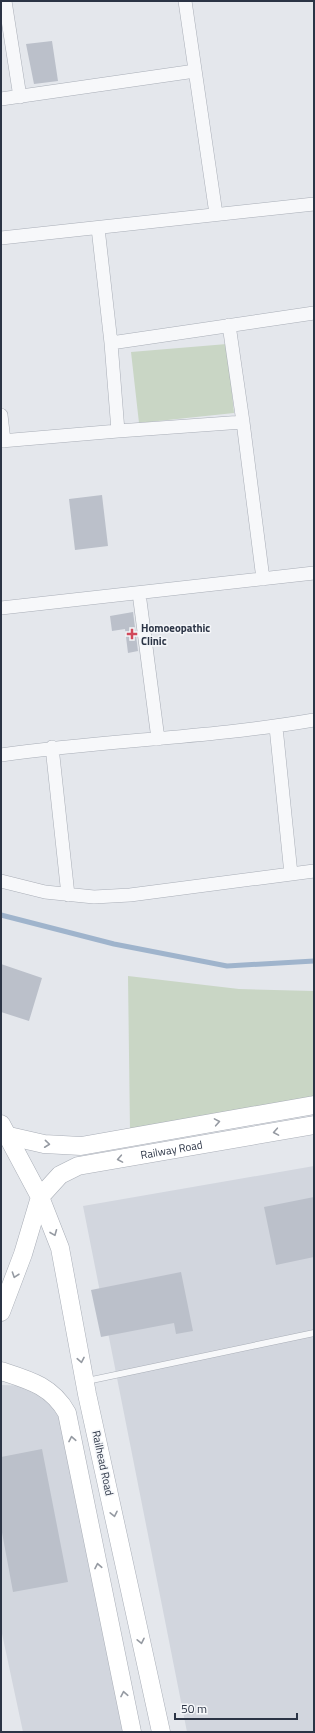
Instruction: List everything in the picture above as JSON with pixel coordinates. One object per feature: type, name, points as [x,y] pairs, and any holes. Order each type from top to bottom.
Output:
[{"type":"main road","points":[[5,1130],[44,1144],[81,1146],[314,1105]]},
{"type":"main road","name":"Railway Road","points":[[40,1197],[60,1175],[78,1166],[314,1125]]},
{"type":"main road","points":[[192,1126],[196,1146]]},
{"type":"main road","name":"Railhead Road","points":[[5,1130],[40,1197],[60,1248],[85,1381],[161,1732]]},
{"type":"main road","points":[[1,1312],[23,1254],[40,1197]]},
{"type":"main road","points":[[1,1371],[30,1380],[50,1391],[60,1401],[67,1413],[132,1732]]},
{"type":"street","points":[[6,1],[20,98]]},
{"type":"street","points":[[185,1],[216,214]]},
{"type":"street","points":[[1,99],[20,98],[195,71]]},
{"type":"street","points":[[1,238],[314,204]]},
{"type":"street","points":[[98,228],[111,343],[118,431]]},
{"type":"street","points":[[111,343],[314,313]]},
{"type":"street","points":[[229,325],[263,579]]},
{"type":"street","points":[[1,415],[3,441],[243,422]]},
{"type":"street","points":[[1,608],[314,573]]},
{"type":"street","points":[[139,593],[158,739]]},
{"type":"street","points":[[1,755],[52,748],[276,727],[314,720]]},
{"type":"street","points":[[276,727],[291,874]]},
{"type":"street","points":[[52,748],[68,895]]},
{"type":"street","points":[[1,881],[45,892],[94,897],[130,895],[314,871]]},
{"type":"lane","points":[[85,1381],[314,1333]]},
{"type":"shaded area","points":[[314,1166],[314,1732],[187,1732],[83,1206]]},
{"type":"shaded area","points":[[1,1385],[32,1386],[66,1414],[130,1732],[23,1732],[1,1629]]},
{"type":"green space","points":[[227,344],[234,413],[139,423],[131,352]]},
{"type":"green space","points":[[128,976],[239,989],[314,991],[314,1100],[130,1132]]},
{"type":"building","points":[[52,41],[58,81],[34,84],[26,44]]},
{"type":"building","points":[[102,495],[108,546],[75,550],[69,499]]},
{"type":"building","points":[[133,612],[138,651],[128,653],[125,629],[112,631],[110,616]]},
{"type":"building","points":[[1,964],[42,978],[29,1021],[1,1012]]},
{"type":"building","points":[[314,1197],[314,1257],[276,1265],[264,1207]]},
{"type":"building","points":[[181,1272],[193,1331],[176,1334],[174,1323],[101,1337],[91,1290]]},
{"type":"building","points":[[42,1449],[68,1582],[13,1592],[1,1527],[1,1457]]},
{"type":"waterway","points":[[1,915],[114,944],[227,966],[314,961]]},
{"type":"place","name":"Homoeopathic Clinic","points":[[132,634]]}]
